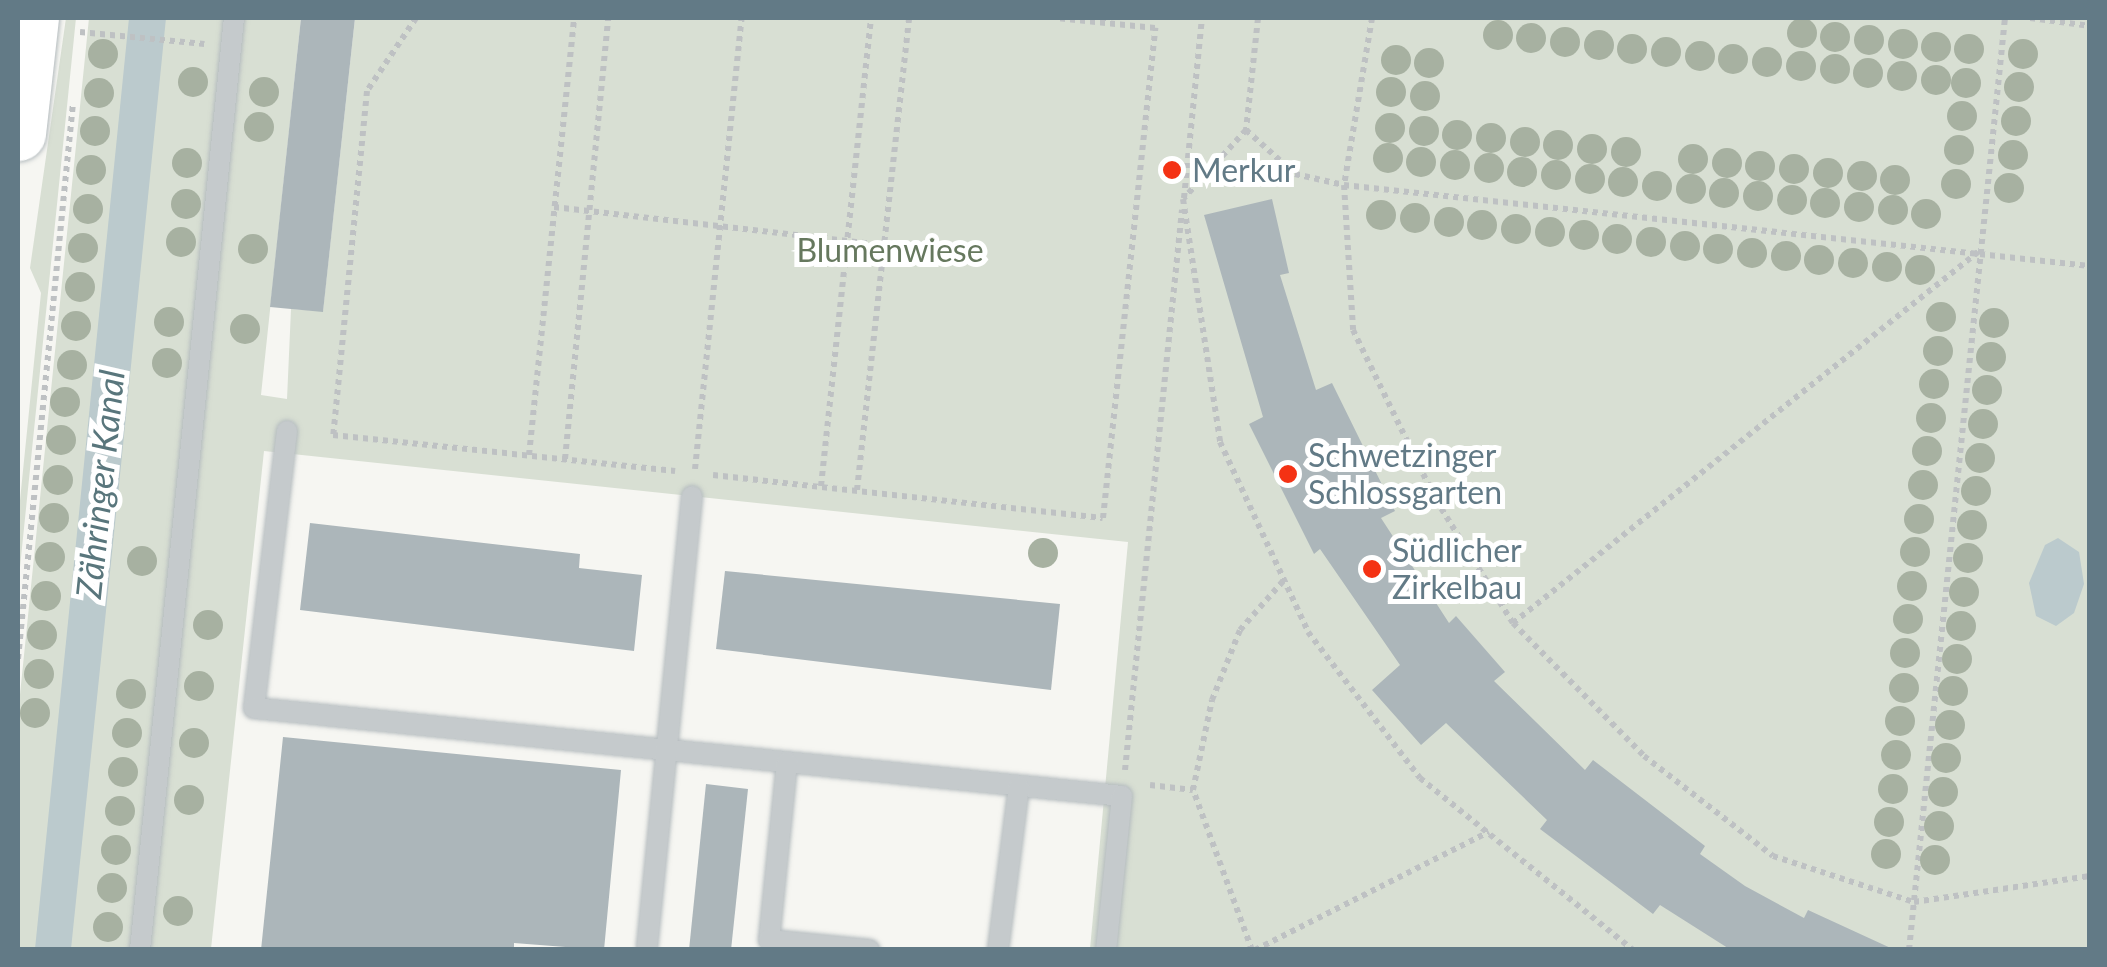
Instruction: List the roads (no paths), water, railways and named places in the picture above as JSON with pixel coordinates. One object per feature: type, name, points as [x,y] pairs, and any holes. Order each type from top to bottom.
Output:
[{"type":"main road","points":[[18,133],[56,24]]},
{"type":"lane","points":[[140,950],[234,18]]},
{"type":"lane","points":[[288,430],[254,708],[1019,787],[1123,789],[1106,950]]},
{"type":"lane","points":[[647,947],[692,496]]},
{"type":"lane","points":[[788,763],[770,940],[870,950]]},
{"type":"lane","points":[[998,950],[1019,787]]},
{"type":"water","name":"Zähringer Kanal","points":[[129,18],[166,18],[71,949],[35,949]]},
{"type":"water","points":[[2058,538],[2079,552],[2084,584],[2074,613],[2056,626],[2036,616],[2029,583],[2045,545]]},
{"type":"place","name":"Merkur","points":[[1172,170]]},
{"type":"place","name":"Schwetzinger Schlossgarten","points":[[1288,474]]},
{"type":"place","name":"Südlicher Zirkelbau","points":[[1372,569]]},
{"type":"park label","name":"Blumenwiese","points":[[890,250]]}]
